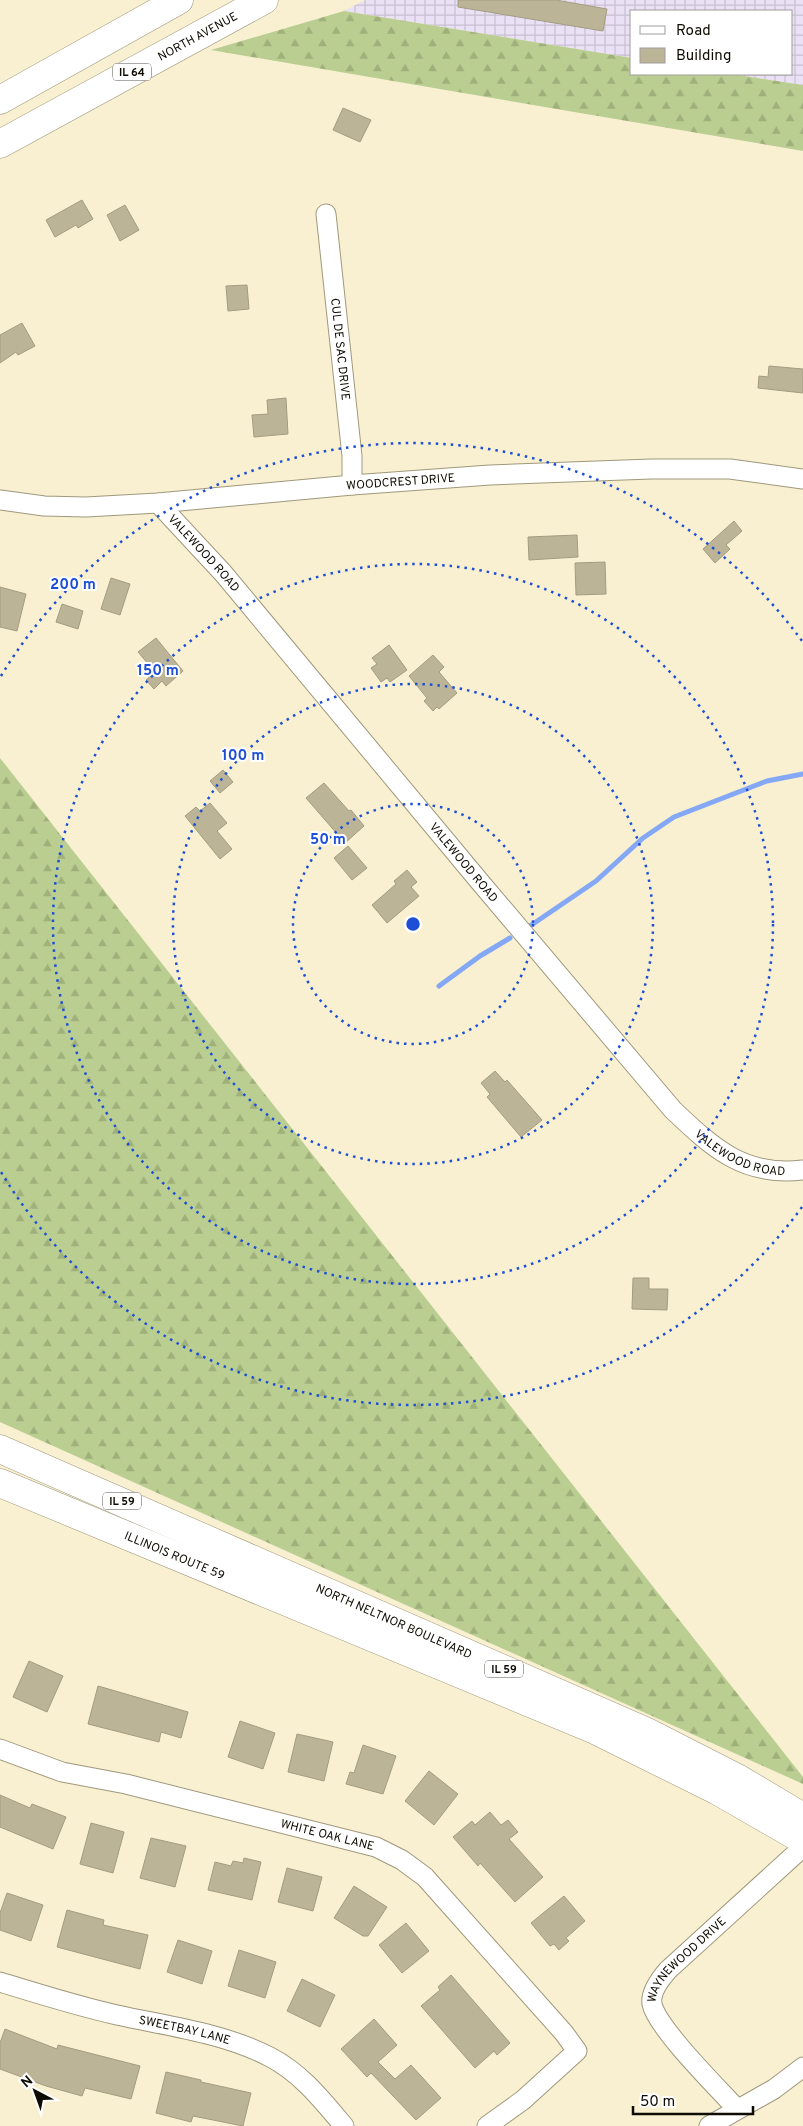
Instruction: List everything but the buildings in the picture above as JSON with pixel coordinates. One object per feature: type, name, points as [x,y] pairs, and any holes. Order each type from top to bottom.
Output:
[{"type":"main road","points":[[0,100],[179,0]]},
{"type":"main road","name":"NORTH AVENUE","points":[[0,144],[264,0]]},
{"type":"main road","name":"NORTH NELTNOR BOULEVARD","points":[[0,1449],[199,1534],[645,1731],[739,1779],[803,1817]]},
{"type":"main road","name":"ILLINOIS ROUTE 59","points":[[0,1483],[348,1628]]},
{"type":"main road","name":"NORTH NELTNOR BOULEVARD","points":[[348,1628],[593,1729],[693,1778],[803,1840]]},
{"type":"street","name":"CUL DE SAC DRIVE","points":[[326,214],[352,456],[352,485]]},
{"type":"street","name":"WOODCREST DRIVE","points":[[0,500],[44,506],[158,503],[352,485],[490,475],[651,469],[730,469],[803,478]]},
{"type":"street","name":"VALEWOOD ROAD","points":[[158,503],[222,573],[480,882],[674,1110],[705,1141],[727,1156],[748,1164],[784,1172],[803,1170]]},
{"type":"street","name":"WHITE OAK LANE","points":[[0,1749],[62,1772],[126,1784],[376,1847],[402,1860],[426,1877],[564,2034],[576,2051],[523,2100],[487,2126]]},
{"type":"street","name":"WAYNEWOOD DRIVE","points":[[737,2109],[664,2028],[652,2003],[654,1993],[659,1980],[668,1970],[803,1847]]},
{"type":"street","name":"SWEETBAY LANE","points":[[0,1982],[97,2011],[223,2039],[247,2047],[270,2057],[308,2084],[344,2126]]},
{"type":"street","points":[[709,2126],[774,2088],[803,2067]]},
{"type":"shaded area","points":[[365,0],[803,0],[803,85],[738,75],[793,75],[793,10],[630,10],[630,58],[344,11]]},
{"type":"green space","points":[[344,11],[630,58],[630,75],[738,75],[803,85],[803,151],[211,50]]},
{"type":"green space","points":[[0,758],[803,1777],[803,1784],[0,1422]]},
{"type":"waterway","points":[[527,928],[596,881],[643,838],[674,817],[767,781],[803,774]]},
{"type":"waterway","points":[[439,986],[480,956],[510,938]]}]
